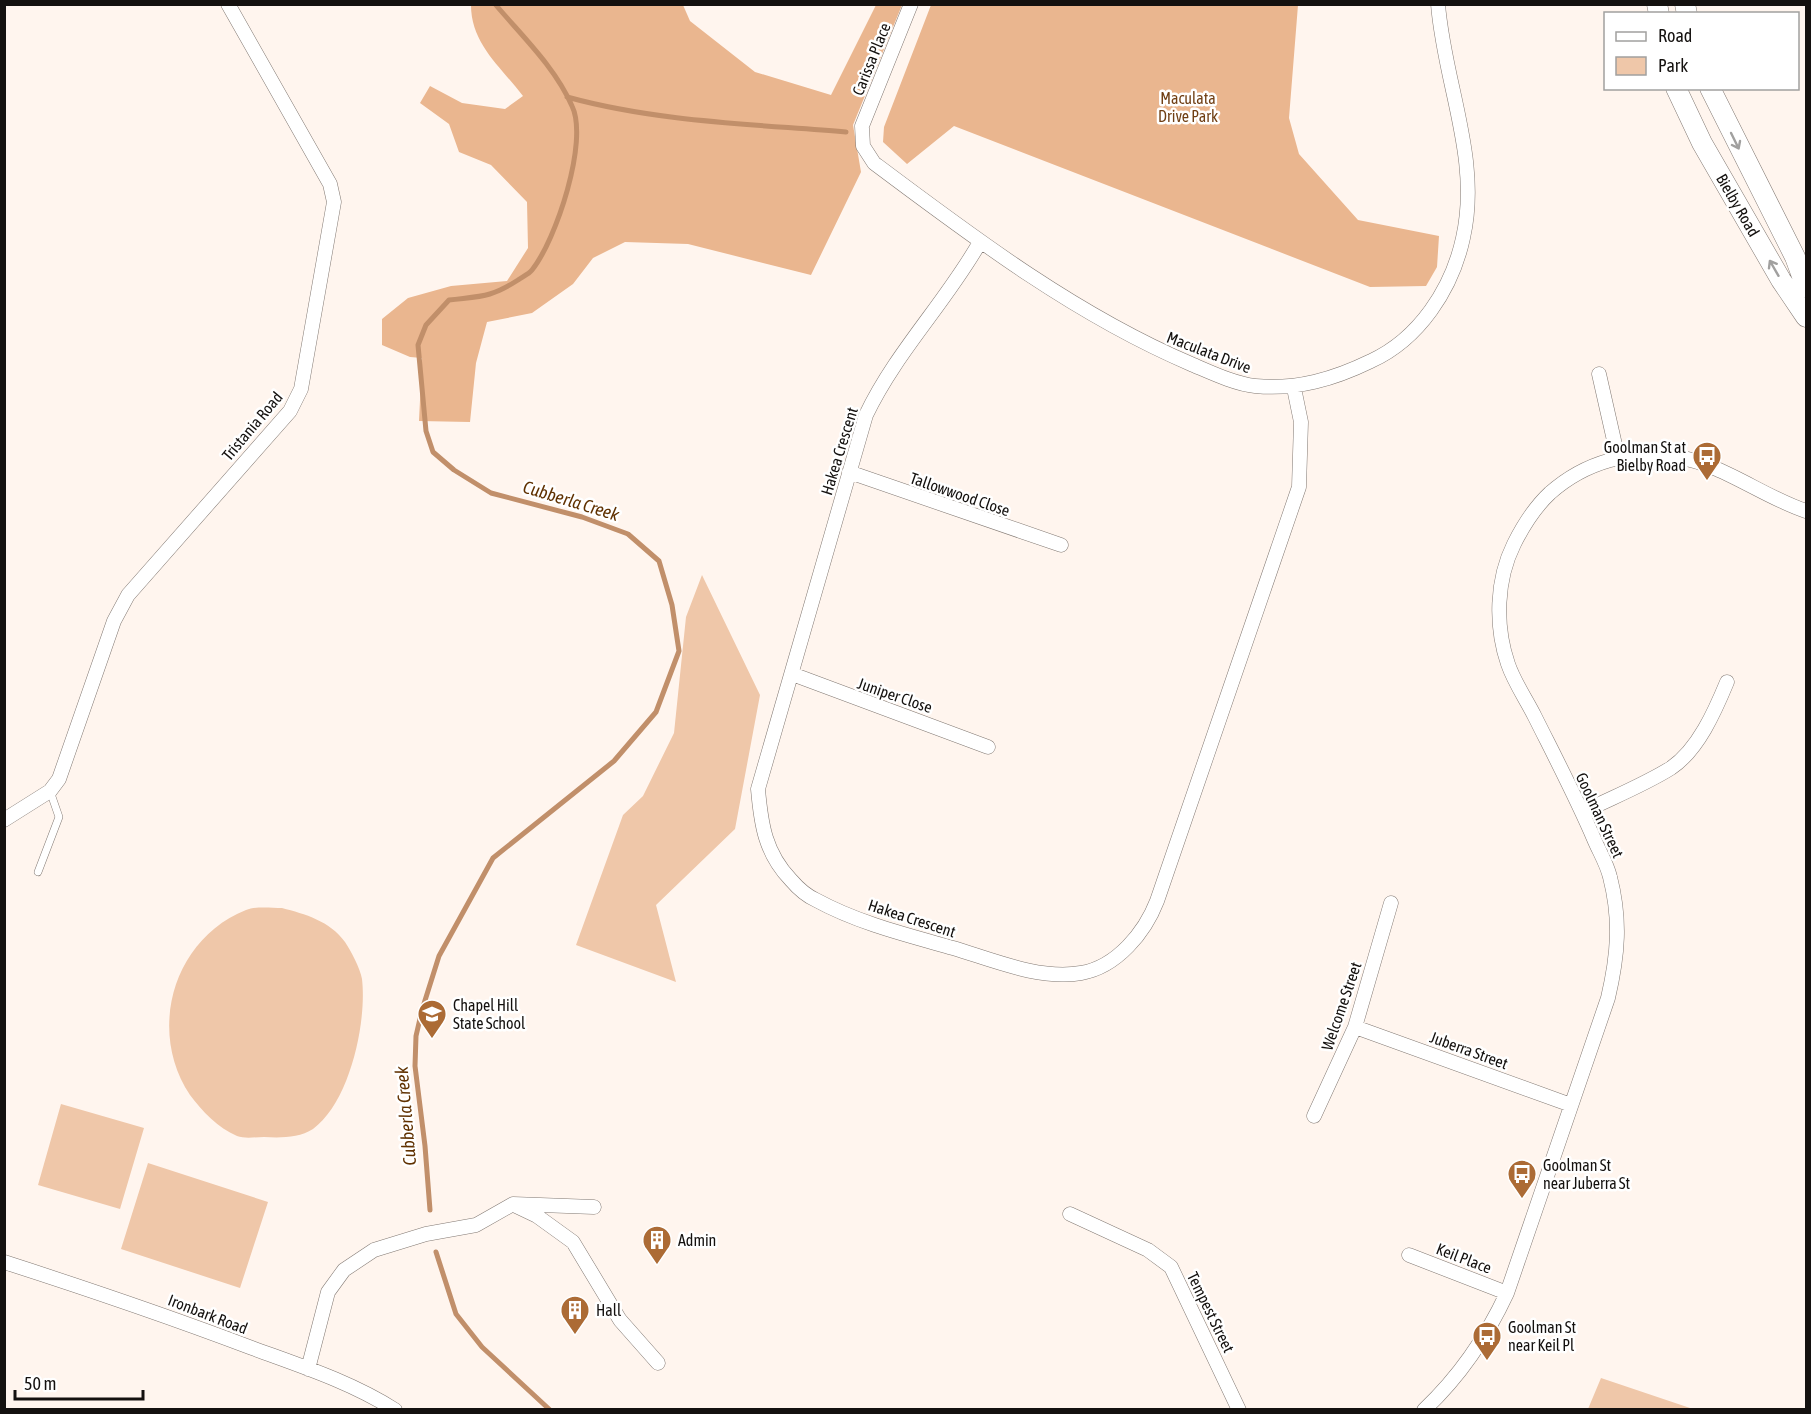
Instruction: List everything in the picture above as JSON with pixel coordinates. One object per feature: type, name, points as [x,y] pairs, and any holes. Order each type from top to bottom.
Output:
[{"type":"street","name":"Tristania Road","points":[[4,820],[50,791],[59,779],[69,756],[114,621],[128,595],[290,411],[301,389],[334,202],[330,184],[228,4]]},
{"type":"street","name":"Carissa Place","points":[[862,126],[911,4]]},
{"type":"street","name":"Maculata Drive","points":[[862,126],[863,146],[874,163],[980,242],[1103,321],[1149,346],[1252,386],[1294,388],[1345,374],[1388,353],[1422,322],[1449,283],[1464,237],[1468,190],[1466,150],[1440,33],[1438,4]]},
{"type":"street","name":"Bielby Road","points":[[1677,90],[1702,143],[1781,280],[1806,316]]},
{"type":"street","name":"Bielby Road","points":[[1711,90],[1795,257],[1806,286]]},
{"type":"street","name":"Hakea Crescent","points":[[980,242],[964,270],[880,384],[866,415],[758,789],[761,824],[769,852],[791,880],[814,899],[894,931],[1024,969],[1054,974],[1083,973],[1111,961],[1149,921],[1299,487],[1301,422],[1294,388]]},
{"type":"street","points":[[1599,374],[1618,458]]},
{"type":"street","name":"Goolman Street","points":[[1424,1410],[1475,1350],[1491,1326],[1507,1293],[1608,998],[1618,957],[1618,917],[1610,875],[1582,812],[1508,664],[1500,627],[1501,580],[1506,561],[1520,531],[1543,499],[1566,479],[1618,458],[1651,454],[1679,457],[1706,466],[1806,511]]},
{"type":"street","name":"Tallowwood Close","points":[[849,472],[1061,546]]},
{"type":"street","name":"Juniper Close","points":[[792,674],[988,747]]},
{"type":"street","points":[[1582,812],[1672,767],[1691,748],[1716,709],[1727,682]]},
{"type":"street","name":"Welcome Street","points":[[1314,1116],[1355,1027],[1391,903]]},
{"type":"street","name":"Juberra Street","points":[[1355,1027],[1572,1105]]},
{"type":"street","points":[[308,1369],[328,1292],[344,1270],[374,1250],[426,1234],[476,1225],[513,1204],[594,1207]]},
{"type":"street","points":[[513,1204],[537,1216],[573,1242],[620,1320],[658,1363]]},
{"type":"street","name":"Tempest Street","points":[[1070,1214],[1148,1250],[1171,1267],[1239,1410]]},
{"type":"street","name":"Keil Place","points":[[1409,1254],[1507,1293]]},
{"type":"street","name":"Ironbark Road","points":[[4,1262],[133,1303],[308,1369],[354,1387],[395,1410]]},
{"type":"lane","points":[[38,872],[59,817],[50,791]]},
{"type":"green space","points":[[471,5],[683,5],[690,21],[755,72],[831,95],[876,5],[902,5],[853,125],[861,172],[811,275],[688,244],[625,242],[593,258],[573,284],[532,313],[487,322],[476,363],[470,422],[419,421],[422,358],[410,357],[382,345],[382,319],[408,298],[451,286],[507,281],[528,248],[527,202],[491,165],[459,152],[449,124],[420,103],[430,86],[462,103],[505,109],[523,96],[482,43],[472,19]]},
{"type":"green space","name":"Maculata Drive Park","points":[[931,5],[1298,5],[1289,118],[1299,154],[1358,220],[1439,236],[1437,267],[1426,286],[1370,287],[954,126],[907,164],[883,142],[884,127]]},
{"type":"green space","points":[[702,575],[760,695],[735,829],[656,905],[676,982],[576,945],[623,815],[643,796],[674,733],[686,617]]},
{"type":"green space","points":[[282,908],[325,924],[345,942],[362,979],[362,1017],[346,1081],[326,1117],[313,1129],[302,1134],[289,1137],[240,1137],[230,1133],[205,1113],[190,1095],[177,1070],[170,1043],[170,1016],[174,989],[185,964],[200,942],[221,924],[246,910]]},
{"type":"green space","points":[[61,1104],[144,1128],[120,1209],[38,1185]]},
{"type":"green space","points":[[148,1163],[268,1202],[240,1288],[121,1249]]},
{"type":"green space","points":[[1601,1378],[1693,1409],[1588,1409]]},
{"type":"waterway","name":"Cubberla Creek","points":[[430,1210],[415,1066],[416,1036],[439,956],[493,858],[614,761],[656,712],[679,651],[672,605],[659,561],[628,534],[582,517],[491,493],[454,470],[433,452],[426,431],[418,345],[426,325],[449,300],[492,293],[531,271],[551,237],[560,214],[573,165],[576,122],[572,106],[557,78],[495,4]]},
{"type":"waterway","points":[[567,97],[670,117],[846,132]]},
{"type":"waterway","name":"Cubberla Creek","points":[[436,1252],[456,1314],[482,1347],[550,1410]]},
{"type":"place","name":"Goolman St at Bielby Road","points":[[1707,482]]},
{"type":"place","name":"Chapel Hill State School","points":[[432,1040]]},
{"type":"place","name":"Goolman St near Juberra St","points":[[1522,1200]]},
{"type":"place","name":"Admin","points":[[657,1266]]},
{"type":"place","name":"Hall","points":[[575,1336]]},
{"type":"place","name":"Goolman St near Keil Pl","points":[[1487,1362]]}]
